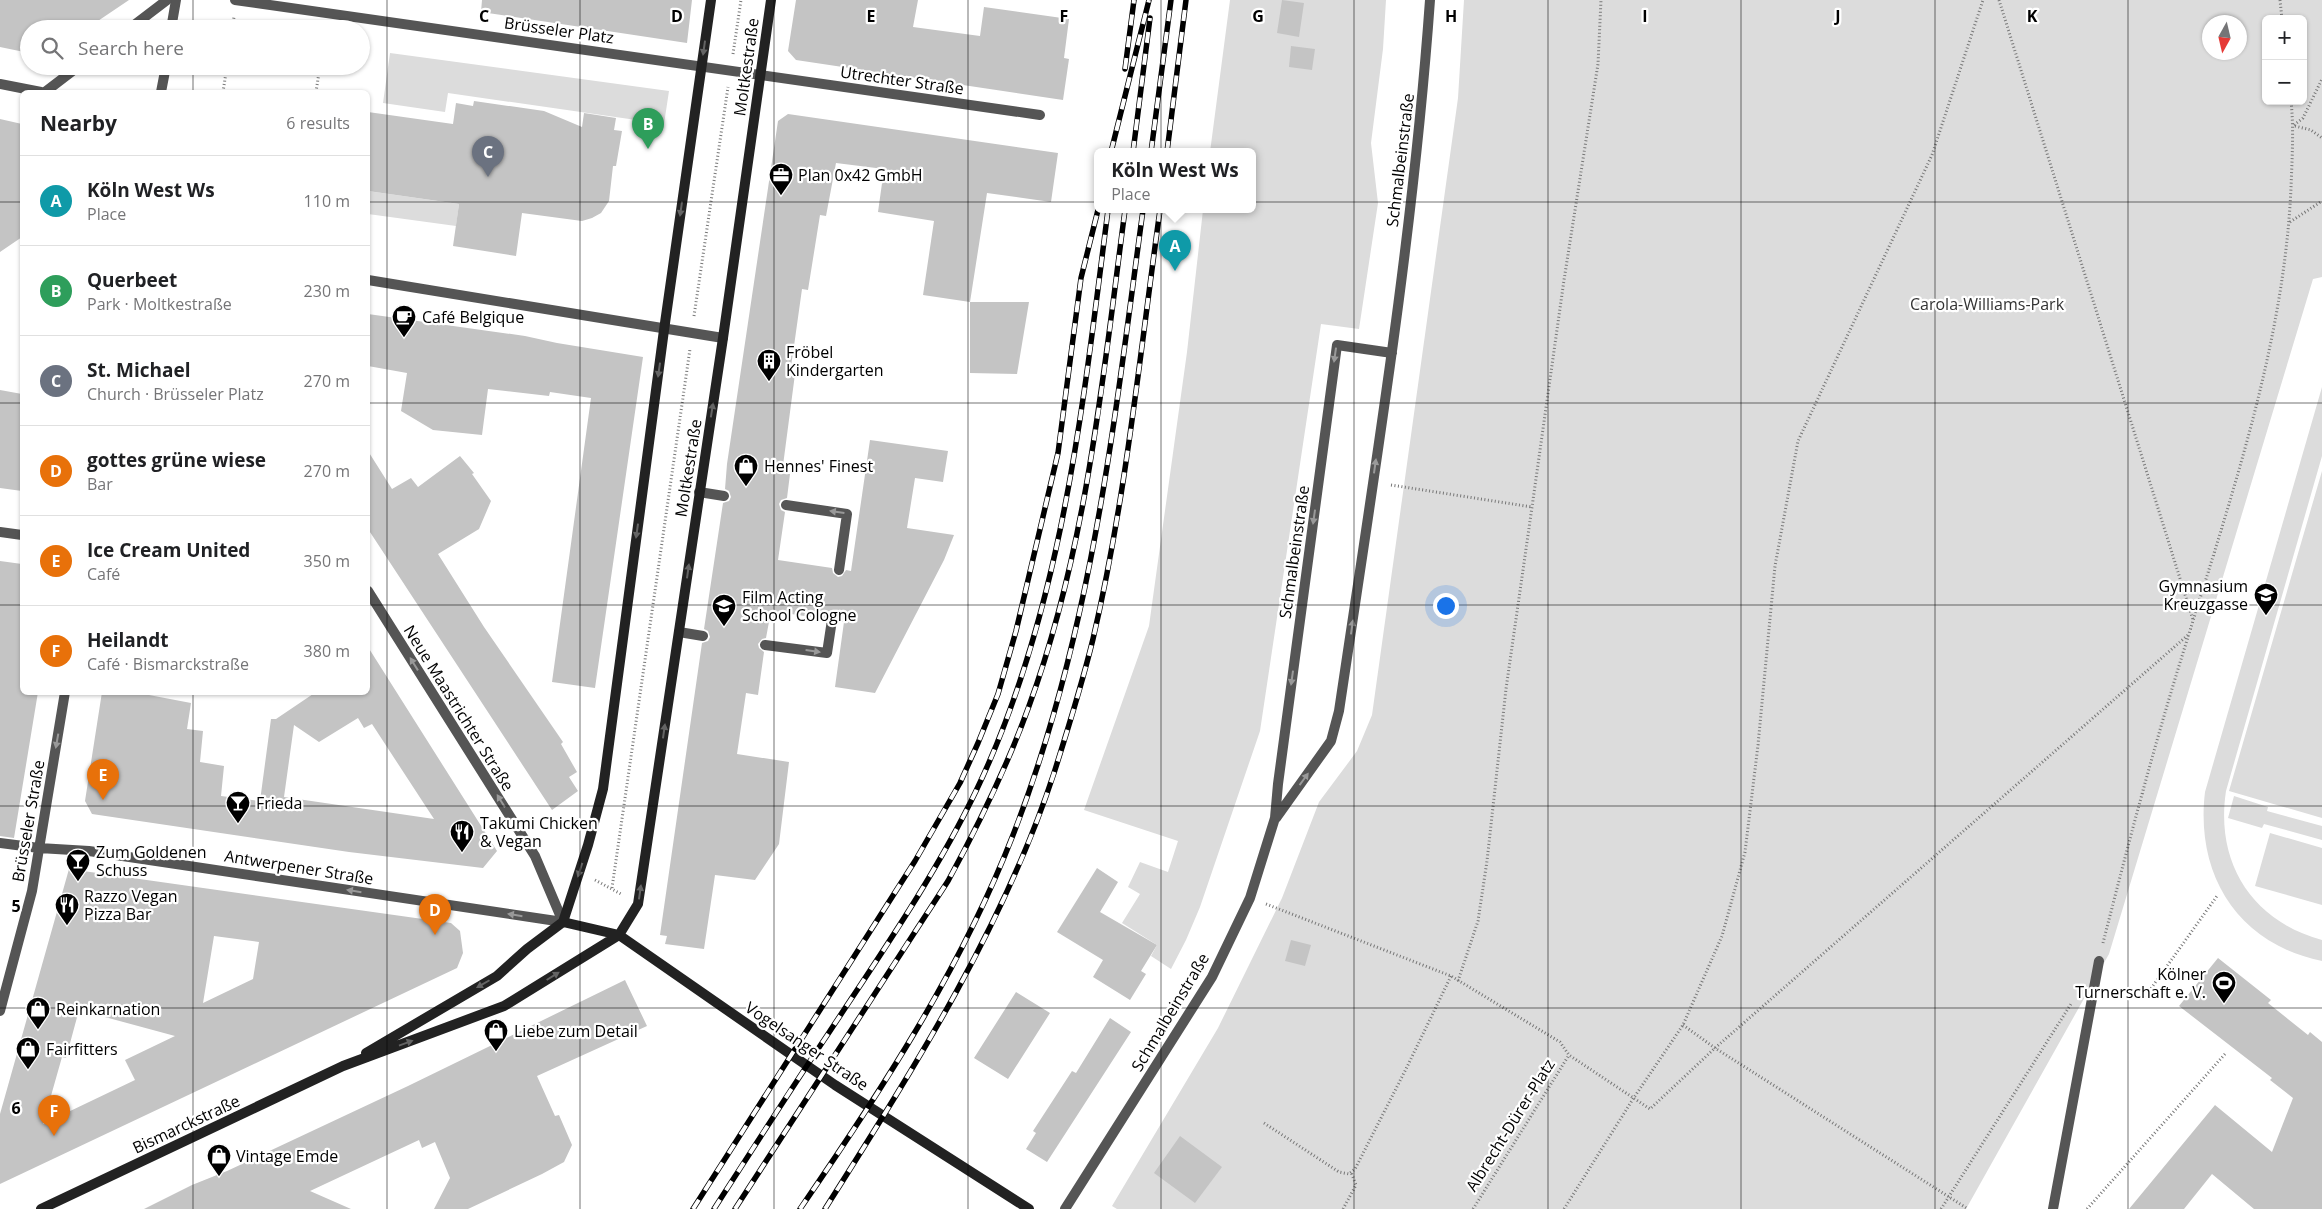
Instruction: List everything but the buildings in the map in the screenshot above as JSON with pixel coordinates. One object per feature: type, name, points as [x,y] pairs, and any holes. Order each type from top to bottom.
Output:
[{"type":"street","points":[[141,20],[167,0]]},
{"type":"street","points":[[173,20],[176,0]]},
{"type":"street","name":"Brüsseler Platz","points":[[235,0],[760,75]]},
{"type":"street","points":[[563,922],[603,789],[664,330],[711,0]]},
{"type":"street","name":"Moltkestraße","points":[[619,935],[638,904],[699,492],[724,338],[771,0]]},
{"type":"street","name":"Schmalbeinstraße","points":[[1275,818],[1331,741],[1339,711],[1392,353],[1422,108],[1430,0]]},
{"type":"street","points":[[48,90],[67,75]]},
{"type":"street","points":[[161,90],[164,75]]},
{"type":"street","name":"Utrechter Straße","points":[[760,75],[1040,115]]},
{"type":"street","points":[[0,84],[31,90]]},
{"type":"street","points":[[370,280],[664,330],[724,338]]},
{"type":"street","name":"Schmalbeinstraße","points":[[1065,1209],[1212,977],[1250,898],[1275,818],[1279,774],[1337,345],[1392,353]]},
{"type":"street","points":[[699,492],[724,496]]},
{"type":"street","points":[[786,505],[847,514],[839,570]]},
{"type":"street","points":[[0,532],[20,535]]},
{"type":"street","name":"Neue Maastrichter Straße","points":[[370,594],[535,856],[563,922]]},
{"type":"street","points":[[766,645],[827,654],[832,620]]},
{"type":"street","points":[[679,632],[703,636]]},
{"type":"street","name":"Brüsseler Straße","points":[[0,1011],[32,891],[64,695]]},
{"type":"street","name":"Antwerpener Straße","points":[[0,843],[89,851],[563,922]]},
{"type":"street","name":"Vogelsanger Straße","points":[[563,922],[619,935],[835,1085],[1029,1209]]},
{"type":"street","name":"Bismarckstraße","points":[[344,1066],[497,976],[527,949],[563,922]]},
{"type":"street","name":"Bismarckstraße","points":[[41,1209],[344,1066],[504,1006],[619,935]]},
{"type":"street","points":[[2053,1209],[2098,960]]},
{"type":"path","points":[[612,888],[741,0]]},
{"type":"path","points":[[1458,981],[1479,912],[1532,507],[1564,280],[1598,64],[1601,0]]},
{"type":"path","points":[[1564,1209],[1633,1098],[1684,1025],[1722,936],[1745,852],[1758,746],[1775,566],[1798,441],[1932,155],[1983,0]]},
{"type":"path","points":[[1999,0],[2194,620]]},
{"type":"path","points":[[2280,0],[2282,15]]},
{"type":"path","points":[[223,90],[226,75]]},
{"type":"path","points":[[316,90],[319,75]]},
{"type":"path","points":[[2294,126],[2303,118],[2322,79]]},
{"type":"path","points":[[2098,960],[2136,813],[2245,448],[2276,320],[2289,222],[2294,126],[2291,105]]},
{"type":"path","points":[[2294,126],[2311,130],[2322,138]]},
{"type":"path","points":[[2289,222],[2322,202]]},
{"type":"path","points":[[1373,482],[1532,507]]},
{"type":"path","points":[[1250,898],[1451,976],[1560,1042],[1569,1055],[1650,1109],[1715,1048],[2188,635]]},
{"type":"path","points":[[579,872],[612,888],[638,904]]},
{"type":"path","points":[[2144,996],[2217,896]]},
{"type":"path","points":[[1264,1123],[1339,1172],[1348,1174],[1351,1172],[1406,1069],[1451,976]]},
{"type":"path","points":[[1941,1209],[2073,1001]]},
{"type":"path","points":[[1684,1025],[1715,1048],[1968,1209]]},
{"type":"path","points":[[2087,1209],[2225,1054]]},
{"type":"path","name":"Albrecht-Dürer-Platz","points":[[1473,1209],[1569,1055]]},
{"type":"path","points":[[1343,1209],[1356,1184],[1351,1172]]},
{"type":"green space","points":[[1230,0],[1386,0],[1383,49],[1371,143],[1378,203],[1359,329],[1321,324],[1260,731],[1200,907],[1171,969],[1151,956],[1157,945],[1122,923],[1140,894],[1128,887],[1140,862],[1168,872],[1178,841],[1084,810],[1149,626],[1187,352],[1203,213],[1256,213],[1256,148],[1211,148]]},
{"type":"green space","name":"Carola-Williams-Park","points":[[1464,0],[2322,0],[2322,277],[2313,279],[2109,954],[1966,1209],[1117,1209],[1112,1206],[1218,1028],[1282,898],[1319,802],[1357,751],[1372,715],[1458,98]]},
{"type":"green space","points":[[390,53],[669,91],[664,124],[448,93],[445,112],[383,103]]},
{"type":"green space","points":[[370,191],[459,204],[456,226],[370,214]]},
{"type":"green space","points":[[2322,387],[2322,456],[2226,791],[2224,817],[2227,842],[2233,865],[2244,885],[2258,903],[2276,919],[2297,931],[2322,940],[2322,961],[2292,952],[2267,939],[2245,922],[2228,901],[2215,877],[2207,851],[2204,822],[2205,792]]},
{"type":"green space","points":[[2322,471],[2322,818],[2229,791]]},
{"type":"green space","points":[[2234,796],[2268,807],[2267,811],[2322,826],[2322,840],[2264,824],[2262,828],[2228,818]]},
{"type":"green space","points":[[2270,833],[2322,848],[2322,905],[2255,886]]},
{"type":"railway","points":[[1125,69],[1134,0]]},
{"type":"railway","points":[[1112,148],[1149,0]]},
{"type":"railway","points":[[1152,148],[1171,0]]},
{"type":"railway","points":[[1168,148],[1186,0]]},
{"type":"railway","points":[[1134,148],[1150,18]]},
{"type":"railway","points":[[693,1209],[915,861],[960,783],[998,694],[1016,631],[1058,453],[1081,278],[1097,213]]},
{"type":"railway","points":[[714,1209],[887,945],[943,854],[976,791],[1005,722],[1029,652],[1049,579],[1065,506],[1089,358],[1108,213]]},
{"type":"railway","points":[[735,1209],[948,881],[992,795],[1029,706],[1049,646],[1079,523],[1100,398],[1125,213]]},
{"type":"railway","points":[[800,1209],[860,1120],[944,981],[992,885],[1013,835],[1040,759],[1063,682],[1097,527],[1122,369],[1143,213]]},
{"type":"railway","points":[[825,1209],[922,1052],[982,943],[1009,888],[1033,831],[1054,773],[1093,639],[1115,533],[1160,213]]},
{"type":"place","name":"Querbeet","points":[[648,149]]},
{"type":"place","name":"St. Michael","points":[[488,177]]},
{"type":"place","name":"Plan 0x42 GmbH","points":[[781,196]]},
{"type":"place","name":"Köln West Ws","points":[[1175,271]]},
{"type":"place","name":"Café Belgique","points":[[404,338]]},
{"type":"place","name":"Fröbel Kindergarten","points":[[769,382]]},
{"type":"place","name":"Hennes' Finest","points":[[746,487]]},
{"type":"place","name":"Gymnasium Kreuzgasse","points":[[2266,616]]},
{"type":"place","name":"Film Acting School Cologne","points":[[724,627]]},
{"type":"place","name":"Ice Cream United","points":[[103,800]]},
{"type":"place","name":"Frieda","points":[[238,824]]},
{"type":"place","name":"Takumi Chicken & Vegan","points":[[462,853]]},
{"type":"place","name":"Zum Goldenen Schuss","points":[[78,882]]},
{"type":"place","name":"Razzo Vegan Pizza Bar","points":[[67,926]]},
{"type":"place","name":"gottes grüne wiese","points":[[435,935]]},
{"type":"place","name":"Kölner Turnerschaft e. V.","points":[[2224,1004]]},
{"type":"place","name":"Reinkarnation","points":[[38,1030]]},
{"type":"place","name":"Liebe zum Detail","points":[[496,1052]]},
{"type":"place","name":"Fairfitters","points":[[28,1070]]},
{"type":"place","name":"Heilandt","points":[[54,1136]]},
{"type":"place","name":"Vintage Emde","points":[[219,1177]]}]
